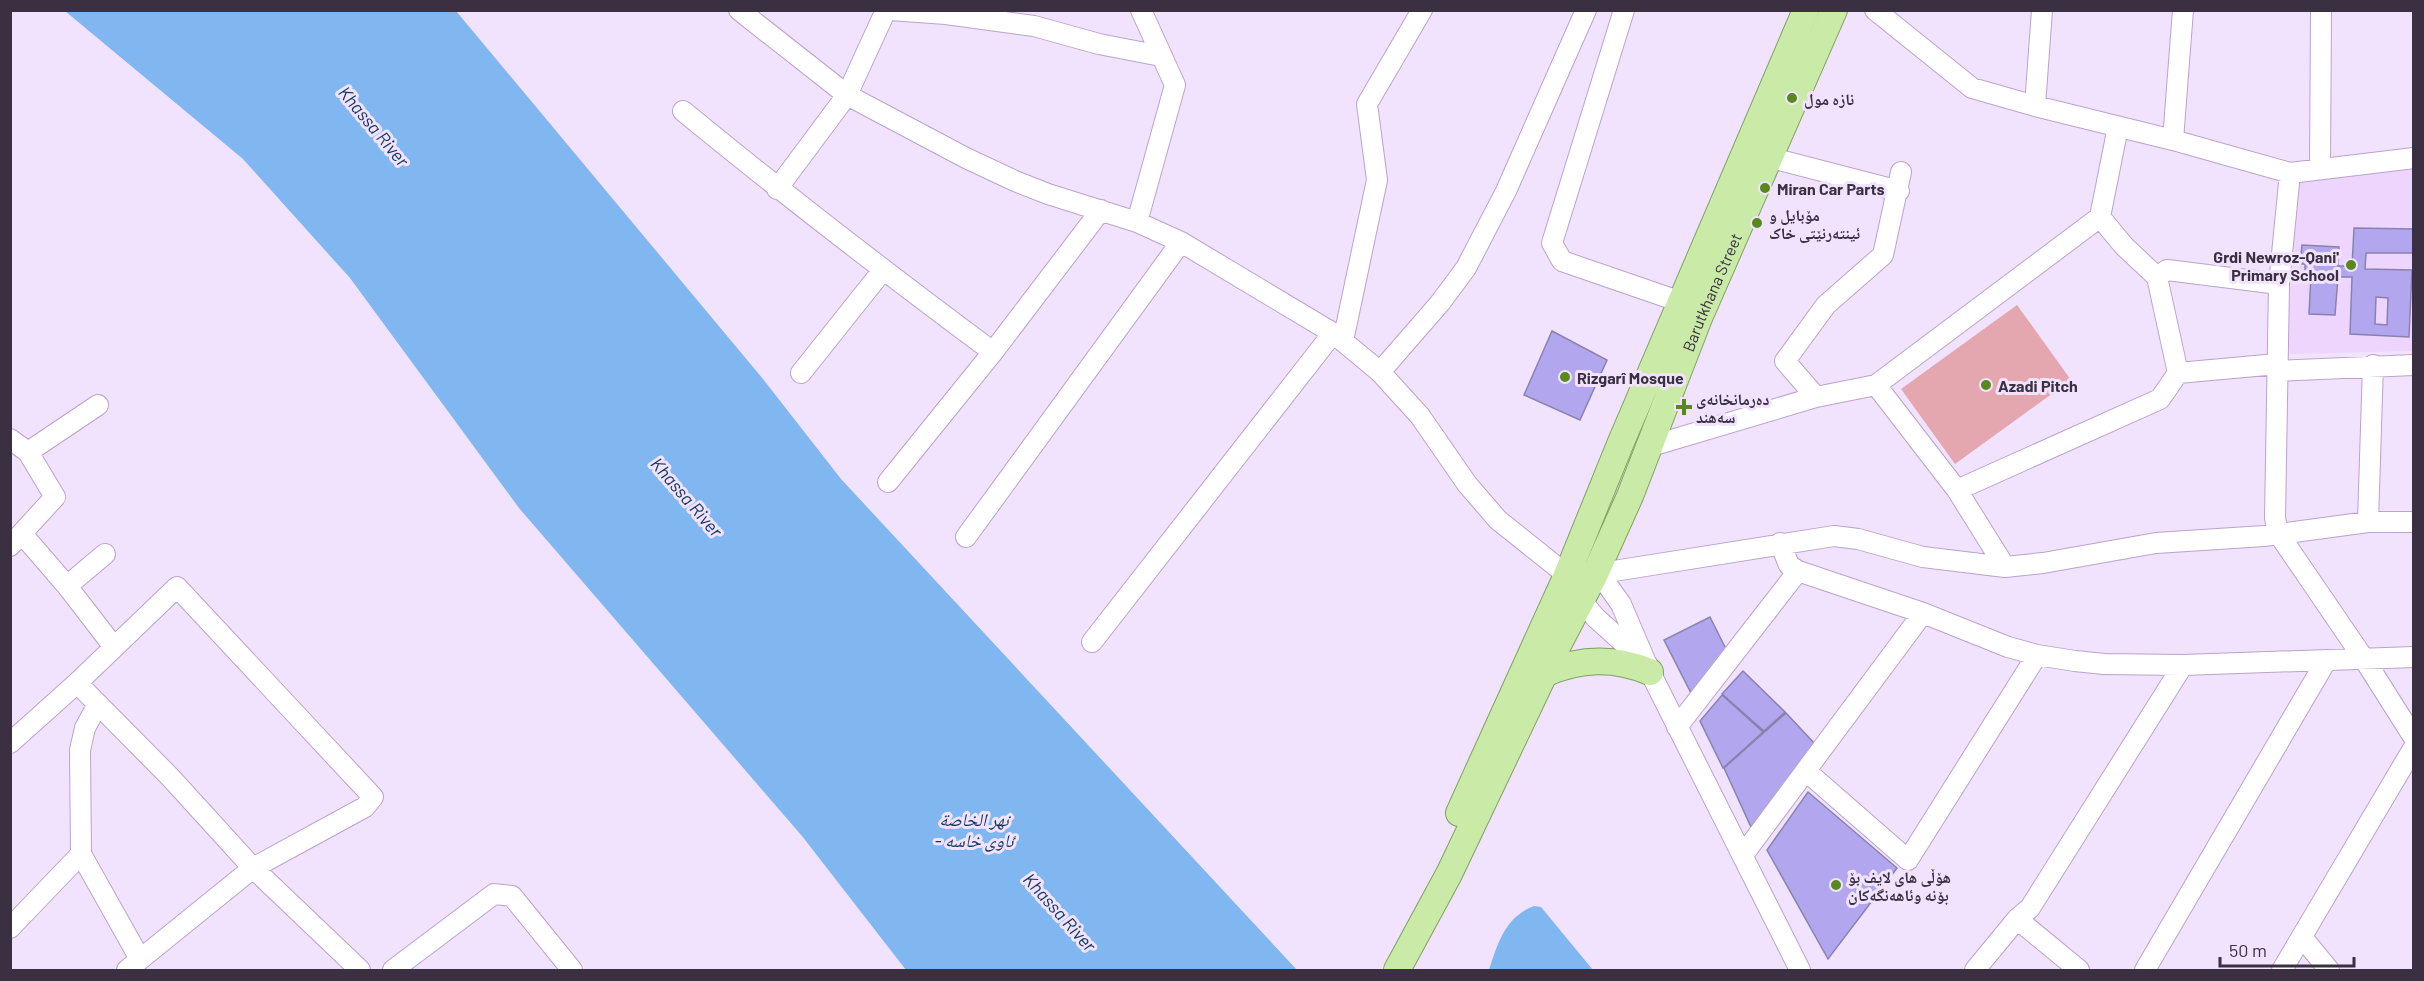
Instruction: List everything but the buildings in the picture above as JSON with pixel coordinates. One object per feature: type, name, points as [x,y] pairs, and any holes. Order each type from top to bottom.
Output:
[{"type":"main road","name":"Barutkhana Street","points":[[1442,870],[1806,10]]},
{"type":"main road","name":"Barutkhana Street","points":[[1442,870],[1595,574],[1630,496],[1699,318],[1834,10]]},
{"type":"main road","points":[[1604,485],[1630,496]]},
{"type":"main road","points":[[1544,674],[1570,664],[1597,661],[1649,668]]},
{"type":"main road","points":[[1378,970],[1442,870]]},
{"type":"main road","points":[[1396,970],[1442,870]]},
{"type":"street","points":[[739,10],[846,95],[1015,181],[1048,194],[1137,222],[1181,242],[1338,337],[1380,372],[1420,416],[1482,502],[1516,537],[1567,575],[1581,599],[1649,668]]},
{"type":"street","points":[[777,189],[846,95],[888,10],[946,14],[1034,26],[1099,44],[1161,56]]},
{"type":"street","points":[[1137,222],[1175,85],[1141,10]]},
{"type":"street","points":[[1092,642],[1338,337],[1377,180],[1366,104],[1422,10]]},
{"type":"street","points":[[1380,372],[1440,303],[1466,268],[1506,191],[1586,10]]},
{"type":"street","points":[[1624,10],[1552,243],[1562,261],[1681,302]]},
{"type":"street","points":[[1875,10],[1972,88],[2035,106],[2173,140],[2289,173],[2414,158]]},
{"type":"street","points":[[2035,106],[2042,10]]},
{"type":"street","points":[[2173,140],[2183,10]]},
{"type":"street","points":[[2320,169],[2321,10]]},
{"type":"street","points":[[683,111],[777,189],[993,352]]},
{"type":"street","points":[[1648,447],[1816,397],[1876,385],[2100,217],[2118,127]]},
{"type":"street","points":[[1768,157],[1900,181],[1883,255],[1826,305],[1785,361],[1816,397]]},
{"type":"street","points":[[2289,173],[2279,284],[2275,518],[2278,533],[2364,659],[2414,738]]},
{"type":"street","points":[[888,482],[993,352],[1101,210]]},
{"type":"street","points":[[1957,490],[2160,399],[2178,373],[2157,277],[2124,246],[2100,217]]},
{"type":"street","points":[[966,537],[1181,242]]},
{"type":"street","points":[[801,373],[883,270]]},
{"type":"street","points":[[2157,277],[2167,270],[2279,284]]},
{"type":"street","points":[[2178,373],[2277,367],[2414,364]]},
{"type":"street","points":[[2368,522],[2373,365]]},
{"type":"street","points":[[1876,385],[1957,490],[2005,567]]},
{"type":"street","points":[[28,452],[98,405]]},
{"type":"street","points":[[10,439],[28,452],[55,497],[17,540],[67,586],[114,647]]},
{"type":"street","points":[[1567,575],[1595,574],[1834,536],[1847,537],[1923,557],[2005,567],[2043,563],[2156,543],[2264,536],[2368,522],[2414,522]]},
{"type":"street","points":[[1780,543],[1787,561],[1798,571],[1923,613],[2008,647],[2037,655],[2104,664],[2182,665],[2414,657]]},
{"type":"street","points":[[67,586],[105,554]]},
{"type":"street","points":[[1677,727],[1798,571]]},
{"type":"street","points":[[1595,574],[1610,586],[1621,604],[1677,727],[1800,970]]},
{"type":"street","points":[[10,743],[77,683],[177,587],[373,797],[365,807],[254,868],[134,965],[81,854],[80,750],[85,729],[98,704]]},
{"type":"street","points":[[1743,855],[1923,613]]},
{"type":"street","points":[[1806,771],[1908,860],[2037,655]]},
{"type":"street","points":[[2145,970],[2326,661]]},
{"type":"street","points":[[1975,970],[2017,919],[2030,908],[2182,665]]},
{"type":"street","points":[[77,683],[171,778],[254,868],[360,970]]},
{"type":"street","points":[[2282,970],[2414,747]]},
{"type":"street","points":[[10,928],[81,854]]},
{"type":"street","points":[[393,970],[494,894],[512,896],[572,970]]},
{"type":"street","points":[[2017,919],[2079,970]]},
{"type":"street","points":[[2302,937],[2329,970]]},
{"type":"shaded area","name":"Grdi Newroz-Qani' Primary School","points":[[2413,168],[2413,351],[2287,354],[2292,180]]},
{"type":"shaded area","name":"Azadi Pitch","points":[[2017,305],[2071,380],[1955,464],[1901,389]]},
{"type":"water","name":"نهر الخاصة - ئاوی خاسە","points":[[65,11],[456,11],[763,379],[841,479],[1297,970],[906,970],[802,836],[519,508],[350,278],[243,159]]},
{"type":"water","points":[[1534,906],[1541,907],[1593,970],[1489,970],[1509,924]]},
{"type":"place","name":"نازه مول","points":[[1792,98]]},
{"type":"place","name":"Miran Car Parts","points":[[1765,188]]},
{"type":"place","name":"مۆبایل و ئینتەرنێتی خاک","points":[[1757,223]]},
{"type":"place","name":"Grdi Newroz-Qani' Primary School","points":[[2351,265]]},
{"type":"place","name":"Rizgarî Mosque","points":[[1565,377]]},
{"type":"place","name":"Azadi Pitch","points":[[1986,385]]},
{"type":"place","name":"دەرمانخانەی سەهند","points":[[1684,407]]},
{"type":"place","name":"هۆڵی های لایف بۆ بۆنە وئاهەنگەکان","points":[[1836,885]]},
{"type":"water label","name":"Khassa River","points":[[374,126]]},
{"type":"water label","name":"Khassa River","points":[[687,497]]},
{"type":"water label","name":"Khassa River","points":[[1060,912]]}]
